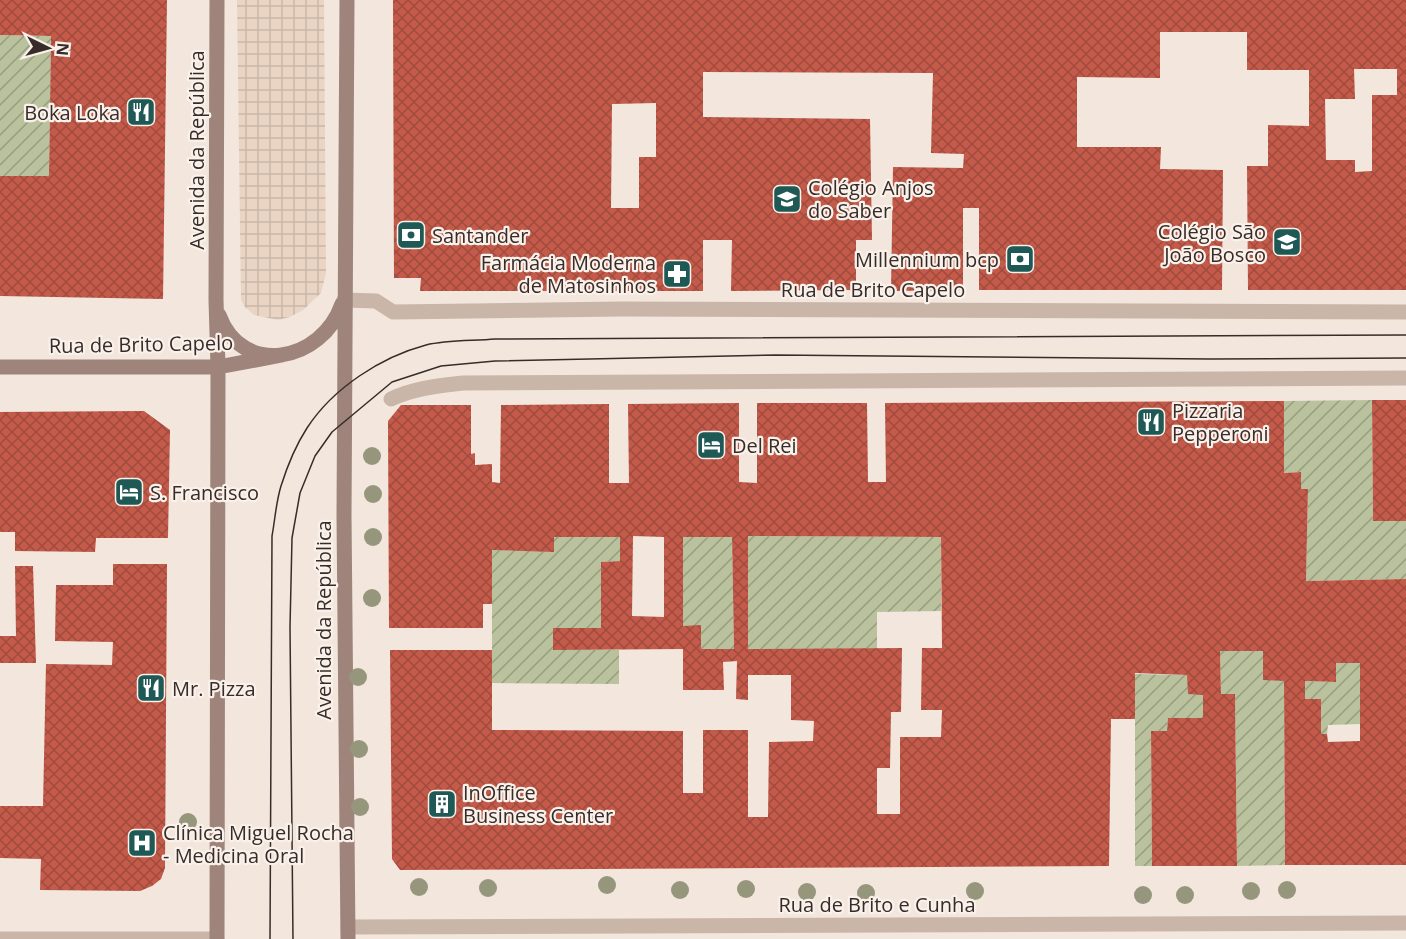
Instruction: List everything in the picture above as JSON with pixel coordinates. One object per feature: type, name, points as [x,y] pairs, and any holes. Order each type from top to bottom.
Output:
[{"type":"main road","name":"Avenida da República","points":[[217,0],[217,939]]},
{"type":"main road","name":"Avenida da República","points":[[347,0],[344,300],[348,933]]},
{"type":"main road","name":"Avenida da República","points":[[216,300],[223,326],[239,345],[261,353],[282,355],[302,350],[318,341],[338,316],[344,300]]},
{"type":"main road","name":"Rua de Brito Capelo","points":[[0,367],[218,367],[282,355]]},
{"type":"street","name":"Rua de Brito Capelo","points":[[344,300],[376,301],[393,312],[621,309],[1406,312]]},
{"type":"street","points":[[392,399],[426,387],[463,383],[1406,378]]},
{"type":"street","name":"Rua de Brito e Cunha","points":[[348,933],[1406,923]]},
{"type":"street","points":[[0,939],[217,939]]},
{"type":"green space","points":[[0,35],[51,36],[49,176],[0,176]]},
{"type":"green space","points":[[1372,400],[1373,521],[1406,521],[1406,579],[1306,581],[1308,490],[1301,489],[1301,472],[1284,473],[1284,401]]},
{"type":"green space","points":[[748,536],[941,537],[941,611],[877,612],[877,649],[748,649]]},
{"type":"green space","points":[[554,537],[620,537],[620,561],[601,562],[601,628],[554,628],[553,649],[619,650],[619,684],[492,683],[492,550],[553,551]]},
{"type":"green space","points":[[683,537],[732,537],[734,649],[701,649],[701,626],[683,626]]},
{"type":"green space","points":[[1220,651],[1263,651],[1284,681],[1285,865],[1237,866],[1235,695],[1221,694]]},
{"type":"green space","points":[[1336,663],[1360,663],[1360,724],[1328,725],[1327,734],[1321,734],[1321,700],[1305,699],[1305,681],[1336,682]]},
{"type":"green space","points":[[1135,674],[1187,675],[1203,694],[1203,718],[1168,718],[1167,731],[1151,731],[1152,866],[1135,866]]},
{"type":"shaded area","points":[[237,0],[324,0],[326,273],[321,293],[303,310],[278,320],[254,315],[241,300]]},
{"type":"building","points":[[0,0],[167,0],[163,299],[0,296],[0,176],[49,176],[51,36],[0,35]]},
{"type":"building","points":[[393,0],[1406,0],[1406,290],[1248,290],[1247,166],[1268,166],[1268,125],[1309,126],[1309,70],[1247,70],[1247,32],[1160,32],[1160,78],[1077,77],[1077,147],[1161,147],[1160,169],[1223,170],[1222,290],[979,290],[979,208],[963,208],[963,290],[891,291],[893,167],[963,168],[964,154],[931,153],[933,73],[703,72],[703,117],[870,119],[872,240],[856,240],[856,290],[731,291],[732,240],[703,240],[703,291],[420,291],[421,278],[394,278]],"holes":[[[1354,69],[1397,69],[1397,95],[1372,95],[1372,171],[1355,172],[1355,160],[1326,160],[1325,99],[1355,99]],[[656,103],[656,157],[639,157],[639,208],[611,208],[612,104]]]},
{"type":"building","points":[[1372,400],[1406,400],[1406,521],[1373,521]]},
{"type":"building","points":[[1284,401],[1284,473],[1301,472],[1301,489],[1308,489],[1306,581],[1406,579],[1406,865],[1285,865],[1284,681],[1263,680],[1263,651],[1220,651],[1221,694],[1235,694],[1237,866],[1152,866],[1151,731],[1167,731],[1168,718],[1203,718],[1203,695],[1188,694],[1187,675],[1135,673],[1135,719],[1111,719],[1109,866],[400,870],[392,859],[390,650],[492,650],[492,730],[683,731],[683,793],[703,793],[703,730],[748,730],[748,817],[768,817],[769,742],[813,741],[814,721],[791,720],[791,675],[748,675],[748,700],[736,699],[737,661],[723,662],[724,690],[683,690],[683,649],[553,650],[553,628],[601,628],[601,562],[620,561],[620,537],[554,537],[554,552],[492,550],[492,604],[483,604],[483,628],[389,628],[388,421],[401,405],[471,405],[471,454],[475,453],[475,465],[492,464],[492,482],[500,483],[501,405],[609,404],[609,483],[629,483],[628,404],[739,403],[739,482],[757,483],[757,403],[867,403],[868,482],[886,482],[885,403]],"holes":[[[633,536],[664,537],[664,617],[632,616]],[[748,536],[941,537],[942,648],[922,648],[921,710],[942,710],[941,737],[900,737],[900,814],[877,814],[877,768],[890,768],[891,712],[901,712],[902,648],[748,649]],[[683,537],[732,537],[734,649],[701,649],[701,625],[683,626]],[[1336,663],[1360,663],[1360,741],[1328,742],[1327,734],[1321,734],[1321,699],[1305,699],[1305,681],[1336,682]]]},
{"type":"building","points":[[144,411],[170,430],[168,538],[96,538],[95,552],[15,551],[15,532],[0,532],[0,412]]},
{"type":"building","points":[[113,564],[167,564],[165,868],[161,879],[140,891],[40,890],[41,859],[0,858],[0,806],[43,806],[46,664],[112,665],[113,642],[55,641],[56,585],[113,585]]},
{"type":"building","points":[[15,566],[33,566],[36,663],[0,663],[0,636],[16,636]]},
{"type":"tram line","points":[[270,939],[272,536],[278,498],[299,442],[318,413],[344,387],[375,366],[409,350],[434,343],[495,339],[1406,335]]},
{"type":"tram line","points":[[293,939],[290,627],[292,538],[300,493],[315,456],[332,432],[392,382],[441,366],[495,361],[776,355],[1210,359],[1406,358]]},
{"type":"place","name":"Boka Loka","points":[[141,112]]},
{"type":"place","name":"Colégio Anjos do Saber","points":[[787,199]]},
{"type":"place","name":"Santander","points":[[411,235]]},
{"type":"place","name":"Colégio São João Bosco","points":[[1287,242]]},
{"type":"place","name":"Millennium bcp","points":[[1020,259]]},
{"type":"place","name":"Farmácia Moderna de Matosinhos","points":[[677,274]]},
{"type":"place","name":"Pizzaria Pepperoni","points":[[1151,422]]},
{"type":"place","name":"Del Rei","points":[[711,445]]},
{"type":"place","name":"S. Francisco","points":[[129,492]]},
{"type":"place","name":"Mr. Pizza","points":[[151,688]]},
{"type":"place","name":"InOffice Business Center","points":[[442,804]]},
{"type":"place","name":"Clínica Miguel Rocha - Medicina Oral","points":[[142,843]]}]
